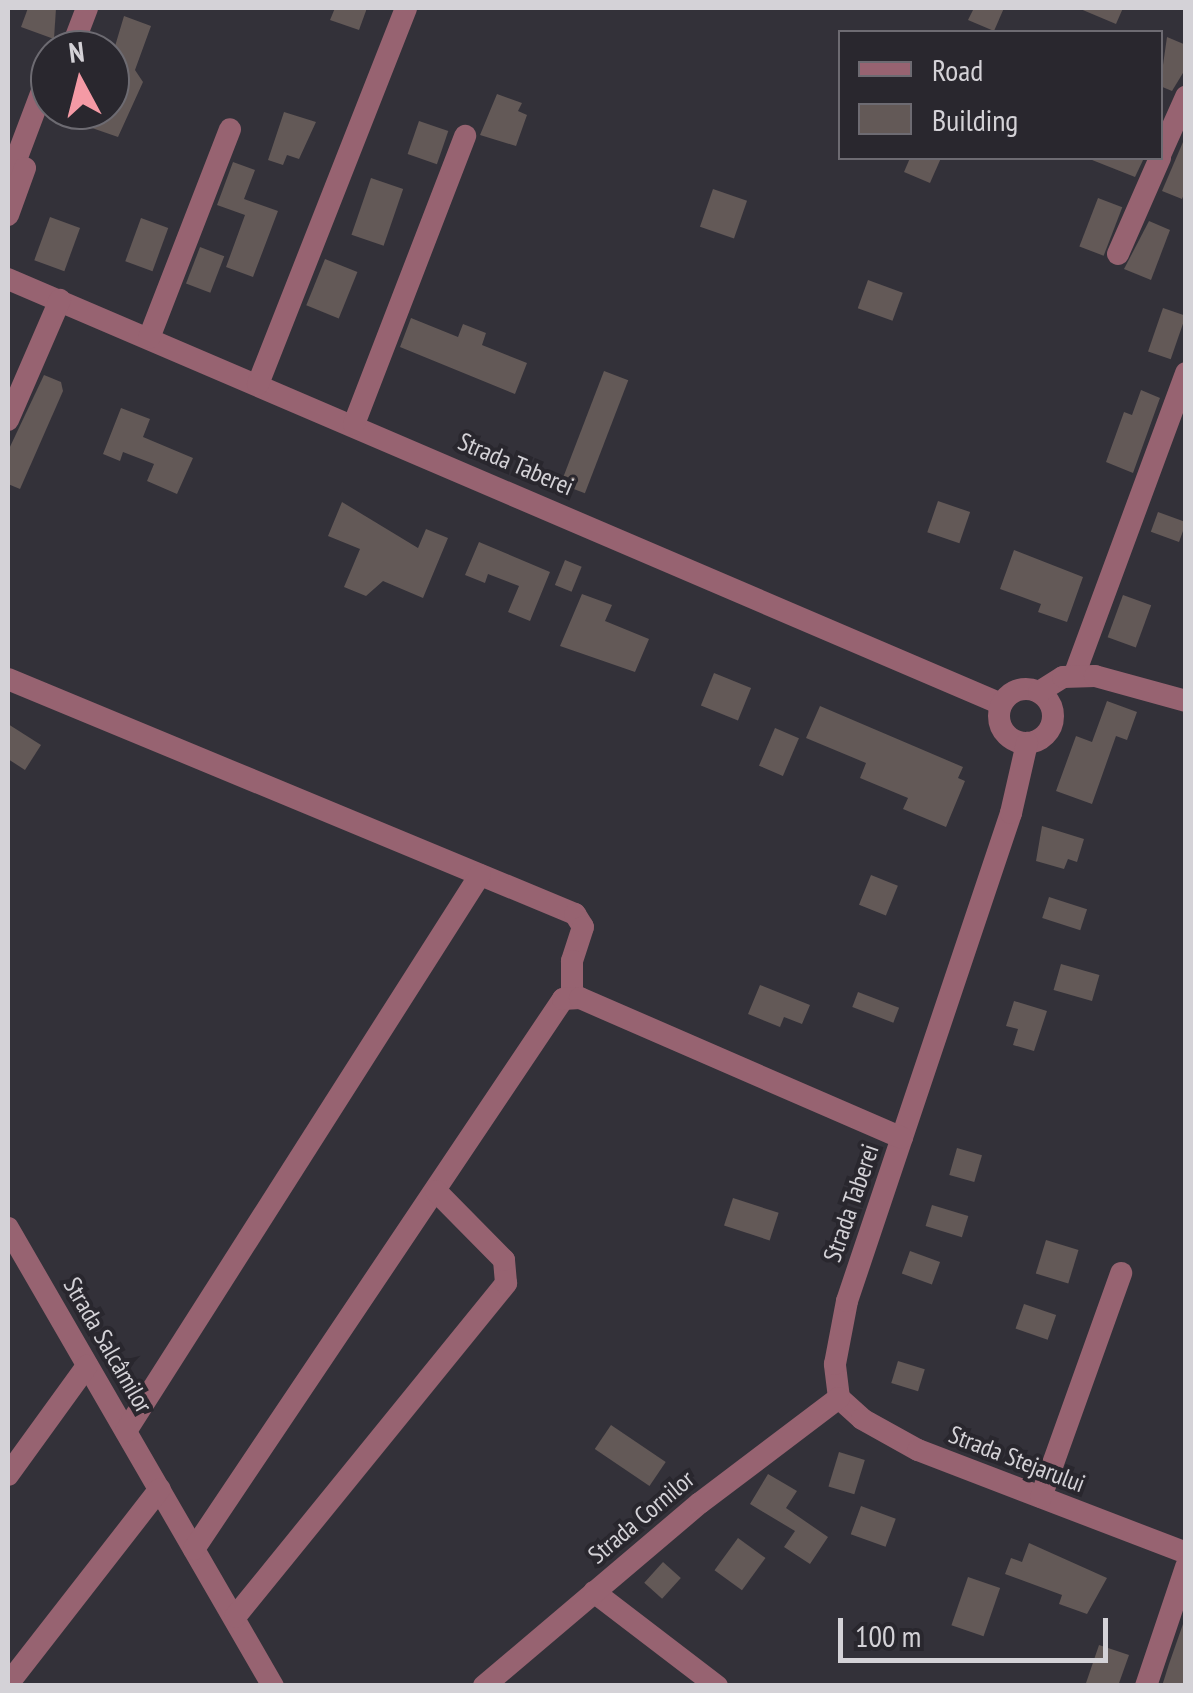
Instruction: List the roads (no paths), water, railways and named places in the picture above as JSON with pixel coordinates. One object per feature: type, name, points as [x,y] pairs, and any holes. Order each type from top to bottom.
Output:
[{"type":"street","points":[[258,384],[406,8]]},
{"type":"street","points":[[1163,149],[1186,97]]},
{"type":"street","points":[[8,181],[30,123]]},
{"type":"street","points":[[149,338],[230,129]]},
{"type":"street","points":[[8,215],[40,130]]},
{"type":"street","points":[[354,424],[464,136]]},
{"type":"street","points":[[1118,254],[1158,160]]},
{"type":"street","name":"Strada Taberei","points":[[8,279],[1001,704]]},
{"type":"street","points":[[8,420],[60,300]]},
{"type":"street","points":[[1074,676],[1186,373]]},
{"type":"street","points":[[1027,743],[1001,727],[1001,704],[1017,690],[1038,692],[1074,676],[1119,680],[1186,701]]},
{"type":"street","points":[[8,679],[581,920],[572,996]]},
{"type":"street","name":"Strada Taberei","points":[[839,1398],[838,1336],[1010,813],[1027,743],[1052,726],[1053,710],[1038,692]]},
{"type":"street","points":[[126,1431],[480,875]]},
{"type":"street","points":[[572,996],[902,1138]]},
{"type":"street","points":[[194,1549],[555,1006],[572,996]]},
{"type":"street","points":[[235,1617],[506,1282],[504,1260],[436,1190]]},
{"type":"street","name":"Strada Salcâmilor","points":[[8,1228],[273,1686]]},
{"type":"street","points":[[1042,1497],[1122,1274]]},
{"type":"street","points":[[8,1475],[87,1366]]},
{"type":"street","name":"Strada Stejarului","points":[[839,1398],[888,1436],[1186,1553]]},
{"type":"street","name":"Strada Cornilor","points":[[484,1686],[594,1592],[839,1398]]},
{"type":"street","points":[[8,1684],[160,1490]]},
{"type":"street","points":[[1146,1686],[1186,1567]]},
{"type":"street","points":[[594,1592],[717,1686]]}]
